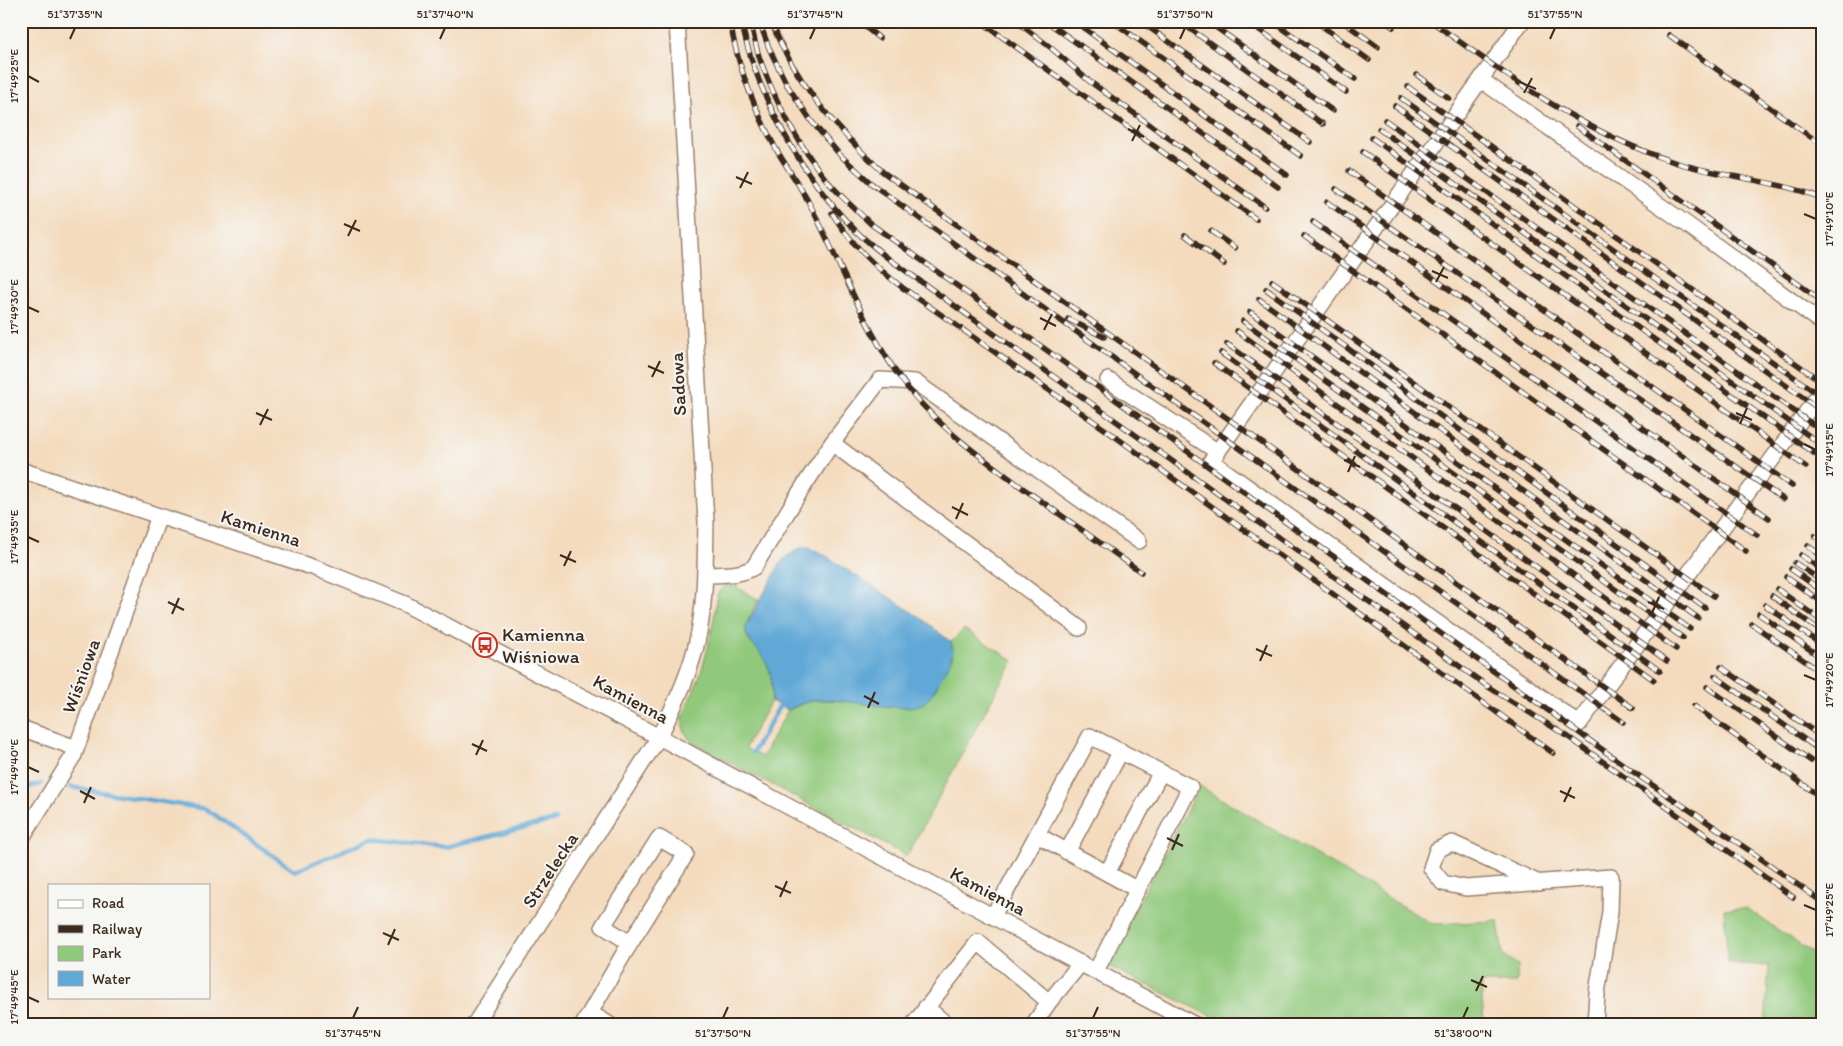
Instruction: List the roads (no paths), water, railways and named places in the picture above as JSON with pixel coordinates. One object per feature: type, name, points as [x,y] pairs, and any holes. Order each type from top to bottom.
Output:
[{"type":"street","name":"Sadowa","points":[[659,737],[681,692],[694,654],[701,620],[705,575],[706,522],[677,21]]},
{"type":"street","points":[[1522,21],[1211,461],[1579,724],[1822,391]]},
{"type":"street","points":[[1481,80],[1685,223],[1822,323]]},
{"type":"street","points":[[705,575],[747,572],[754,567],[832,443],[880,380],[916,382],[1139,541]]},
{"type":"street","points":[[1108,380],[1218,452]]},
{"type":"street","points":[[832,443],[1079,628]]},
{"type":"street","name":"Kamienna","points":[[21,470],[318,569],[405,604],[659,737],[1195,1025]]},
{"type":"street","name":"Wiśniowa","points":[[21,839],[74,756],[159,516]]},
{"type":"street","points":[[21,728],[76,748]]},
{"type":"street","points":[[993,916],[1090,736],[1190,787],[1096,971]]},
{"type":"street","name":"Strzelecka","points":[[474,1025],[659,737]]},
{"type":"street","points":[[1067,852],[1120,751]]},
{"type":"street","points":[[1107,873],[1161,772]]},
{"type":"street","points":[[1037,835],[1138,890]]},
{"type":"street","points":[[610,1025],[587,1019],[630,944],[686,854],[659,838],[603,926],[630,944]]},
{"type":"street","points":[[1539,883],[1452,843],[1437,850],[1432,868],[1443,883],[1466,888],[1539,883],[1611,877],[1610,912],[1597,993],[1595,1025]]},
{"type":"street","points":[[912,1025],[978,942],[1049,1002]]},
{"type":"street","points":[[1033,1025],[1081,963]]},
{"type":"street","points":[[926,1008],[947,1025]]},
{"type":"water","points":[[800,548],[808,548],[820,552],[921,618],[951,642],[952,655],[950,663],[932,694],[924,703],[915,706],[888,707],[817,700],[788,710],[771,701],[772,682],[769,670],[764,658],[748,638],[746,626],[780,564],[786,557]]},
{"type":"waterway","points":[[753,752],[782,702]]},
{"type":"waterway","points":[[21,789],[41,784]]},
{"type":"waterway","points":[[70,787],[206,809],[295,871],[371,839],[445,847],[555,820]]},
{"type":"railway","points":[[730,21],[742,71],[768,134],[819,222],[871,331],[909,390],[924,407],[973,451],[1141,572]]},
{"type":"railway","points":[[741,21],[758,78],[784,134],[800,161],[836,210],[859,234],[885,256],[1490,688],[1567,736],[1793,897]]},
{"type":"railway","points":[[750,21],[766,76],[793,131],[824,177],[871,224],[1642,778],[1822,902]]},
{"type":"railway","points":[[759,21],[769,48],[787,85],[812,122],[840,155],[872,184],[1623,722]]},
{"type":"railway","points":[[771,21],[780,43],[792,64],[818,103],[849,139],[883,172],[1633,708]]},
{"type":"railway","points":[[858,21],[879,38]]},
{"type":"railway","points":[[980,21],[1256,219]]},
{"type":"railway","points":[[1016,21],[1050,47],[1089,81],[1265,207]]},
{"type":"railway","points":[[1046,21],[1278,187]]},
{"type":"railway","points":[[1074,21],[1287,175]]},
{"type":"railway","points":[[1112,21],[1301,156]]},
{"type":"railway","points":[[1140,21],[1310,142]]},
{"type":"railway","points":[[1179,21],[1323,124]]},
{"type":"railway","points":[[1207,21],[1333,111]]},
{"type":"railway","points":[[1247,21],[1346,92]]},
{"type":"railway","points":[[1272,21],[1355,79]]},
{"type":"railway","points":[[1315,21],[1369,60]]},
{"type":"railway","points":[[1342,21],[1378,47]]},
{"type":"railway","points":[[1385,21],[1393,27]]},
{"type":"railway","points":[[1431,21],[1547,101],[1578,119],[1641,150],[1692,167],[1785,187],[1822,198]]},
{"type":"railway","points":[[1669,35],[1822,145]]},
{"type":"railway","points":[[1417,75],[1449,98]]},
{"type":"railway","points":[[1408,87],[1822,382]]},
{"type":"railway","points":[[1401,98],[1822,397]]},
{"type":"railway","points":[[1395,106],[1822,411]]},
{"type":"railway","points":[[1385,120],[1822,431]]},
{"type":"railway","points":[[1577,126],[1822,301]]},
{"type":"railway","points":[[1379,129],[1822,445]]},
{"type":"railway","points":[[1372,138],[1815,454]]},
{"type":"railway","points":[[1363,152],[1806,467]]},
{"type":"railway","points":[[1349,171],[1792,486]]},
{"type":"railway","points":[[1336,189],[1783,499]]},
{"type":"railway","points":[[1327,202],[1769,518]]},
{"type":"railway","points":[[832,213],[847,235],[864,254],[903,288],[1106,430],[1553,753]]},
{"type":"railway","points":[[1313,222],[1757,535]]},
{"type":"railway","points":[[1211,231],[1235,248]]},
{"type":"railway","points":[[1185,235],[1224,264]]},
{"type":"railway","points":[[1304,236],[1746,551]]},
{"type":"railway","points":[[1272,281],[1714,596]]},
{"type":"railway","points":[[1266,289],[1705,608]]},
{"type":"railway","points":[[1259,299],[1698,618]]},
{"type":"railway","points":[[1250,312],[1690,629]]},
{"type":"railway","points":[[1068,319],[1104,337]]},
{"type":"railway","points":[[1243,321],[1683,638]]},
{"type":"railway","points":[[1237,331],[1676,649]]},
{"type":"railway","points":[[1227,344],[1667,661]]},
{"type":"railway","points":[[1221,353],[1660,671]]},
{"type":"railway","points":[[1214,363],[1654,680]]},
{"type":"railway","points":[[1815,536],[1822,541]]},
{"type":"railway","points":[[1808,546],[1822,556]]},
{"type":"railway","points":[[1801,555],[1822,570]]},
{"type":"railway","points":[[1795,563],[1822,581]]},
{"type":"railway","points":[[1791,569],[1822,591]]},
{"type":"railway","points":[[1786,577],[1822,602]]},
{"type":"railway","points":[[1777,589],[1822,621]]},
{"type":"railway","points":[[1772,596],[1822,632]]},
{"type":"railway","points":[[1765,605],[1822,645]]},
{"type":"railway","points":[[1759,614],[1822,658]]},
{"type":"railway","points":[[1752,624],[1822,673]]},
{"type":"railway","points":[[1721,667],[1822,737]]},
{"type":"railway","points":[[1715,676],[1818,749]]},
{"type":"railway","points":[[1707,687],[1811,761]]},
{"type":"railway","points":[[1694,706],[1822,798]]},
{"type":"place","name":"Kamienna Wiśniowa","points":[[485,645]]}]
